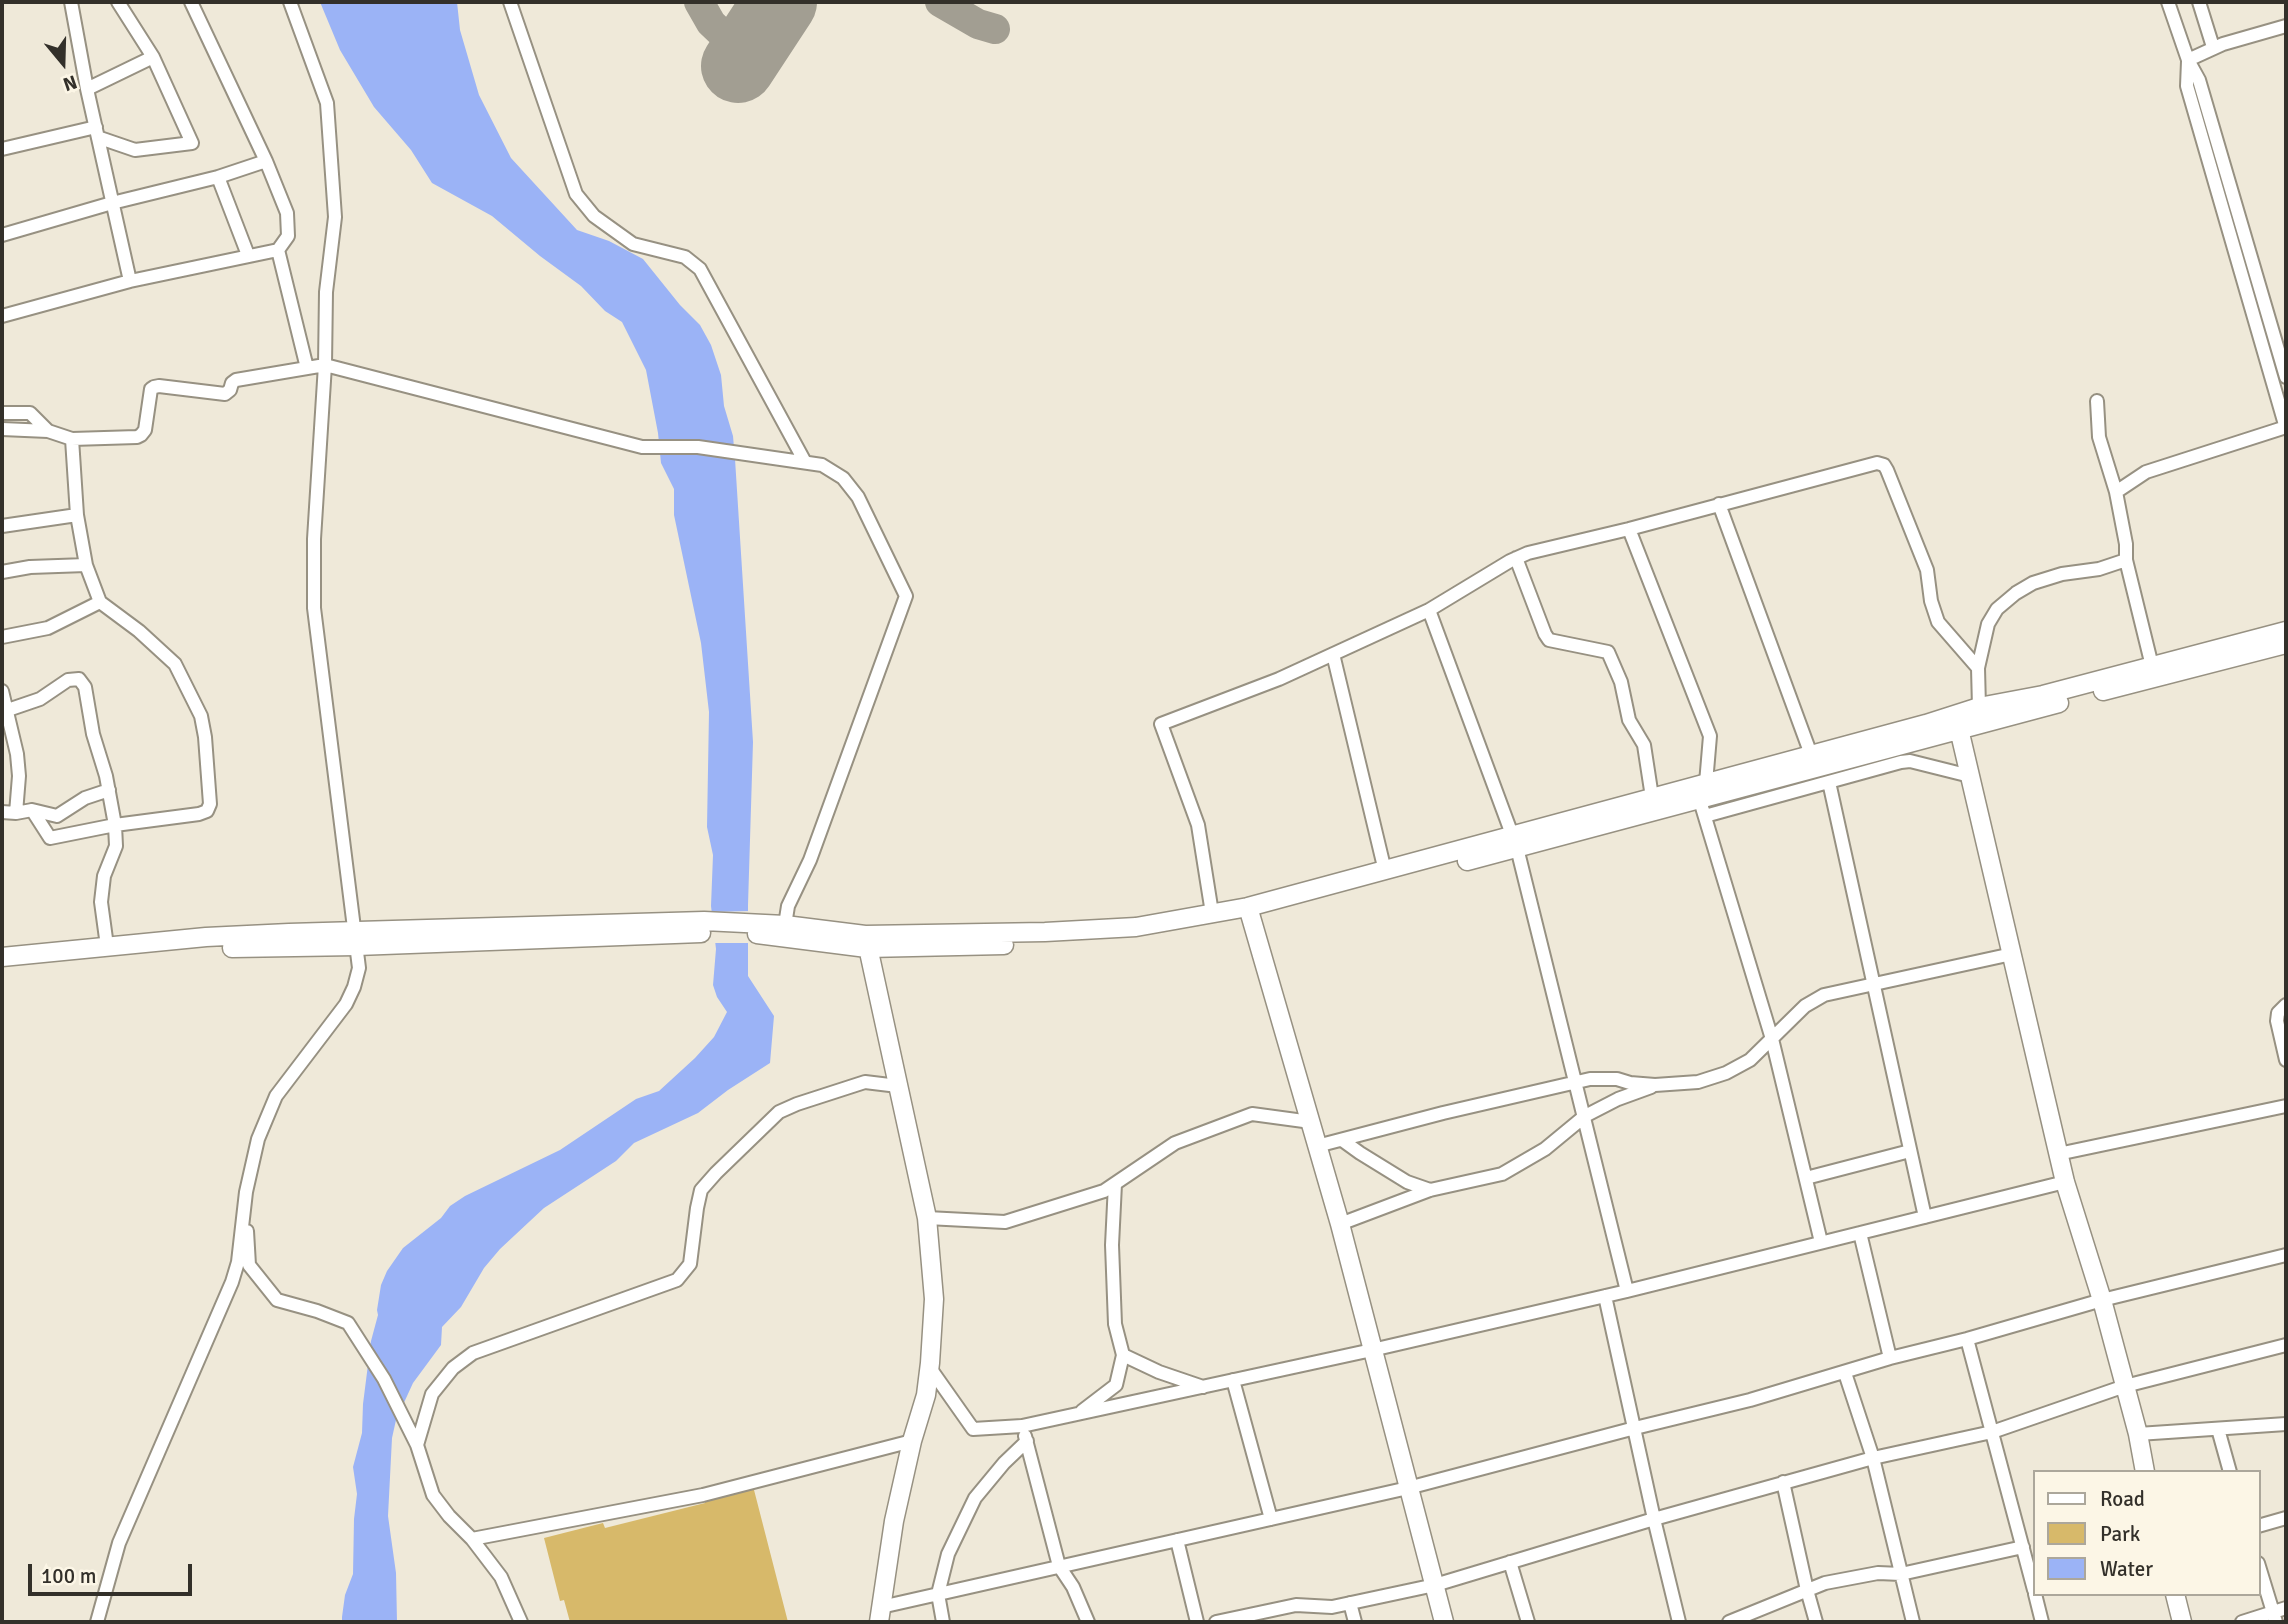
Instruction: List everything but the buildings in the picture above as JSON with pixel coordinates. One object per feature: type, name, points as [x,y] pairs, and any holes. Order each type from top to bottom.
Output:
[{"type":"street","points":[[71,2],[87,89],[130,281]]},
{"type":"street","points":[[2,149],[98,132],[135,150],[192,143],[153,57],[118,2]]},
{"type":"street","points":[[2,316],[130,281],[278,250],[288,236],[287,213],[266,161],[191,2]]},
{"type":"street","points":[[97,1622],[119,1543],[232,1282],[238,1262],[246,1192],[258,1139],[276,1096],[346,1004],[359,968],[314,608],[314,539],[325,365],[326,292],[335,217],[327,103],[290,2]]},
{"type":"street","points":[[510,2],[576,194],[594,216],[633,244],[685,257],[700,269],[805,462]]},
{"type":"street","points":[[2168,2],[2188,60],[2199,80],[2286,377]]},
{"type":"street","points":[[2199,2],[2213,47]]},
{"type":"street","points":[[2188,60],[2201,56],[2213,47],[2286,26]]},
{"type":"street","points":[[87,89],[153,57]]},
{"type":"street","points":[[2116,492],[2146,472],[2286,427],[2187,86],[2188,60]]},
{"type":"street","points":[[2,235],[112,203],[218,177],[266,161]]},
{"type":"street","points":[[218,177],[248,255]]},
{"type":"street","points":[[278,250],[307,368]]},
{"type":"street","points":[[2,429],[48,431],[72,439],[137,437],[145,430],[153,387],[225,394],[236,380],[325,365],[642,447],[698,447],[805,462],[822,465],[843,478],[858,497],[906,596],[810,860],[788,906],[785,925]]},
{"type":"street","points":[[2097,401],[2099,437],[2116,492],[2126,544],[2126,560],[2152,666]]},
{"type":"street","points":[[2,413],[30,413],[48,431]]},
{"type":"street","points":[[32,810],[50,838],[115,825],[199,814],[207,811],[210,804],[201,716],[175,664],[139,631],[100,602],[86,565],[77,515],[72,439]]},
{"type":"street","points":[[1212,913],[1198,825],[1161,724],[1168,719],[1279,680],[1429,610],[1528,553],[1877,463],[1884,465],[1927,570],[1931,601],[1938,622],[1978,668]]},
{"type":"street","points":[[1719,504],[1813,761]]},
{"type":"street","points":[[2,526],[77,515]]},
{"type":"street","points":[[1629,529],[1710,736],[1701,789],[1705,816],[1772,1039],[1821,1242]]},
{"type":"street","points":[[1516,558],[1549,640],[1608,652],[1621,682],[1629,720],[1644,745],[1652,797]]},
{"type":"street","points":[[1979,707],[1978,668],[1988,624],[1997,609],[2033,583],[2099,569],[2126,560]]},
{"type":"street","points":[[2,572],[30,567],[86,565]]},
{"type":"street","points":[[2,638],[48,628],[100,602]]},
{"type":"street","points":[[1429,610],[1515,842],[1627,1291]]},
{"type":"street","points":[[2,968],[186,950],[356,939],[704,927],[754,928],[866,942],[1047,944],[1136,938],[1249,912],[1813,761],[1979,707],[2045,701],[2243,648],[2286,631]]},
{"type":"street","points":[[754,928],[785,925],[866,942],[1136,928],[1212,913],[1249,912],[1385,871],[1515,842],[1652,797],[1701,789],[1768,788],[1829,782],[1851,766],[2152,666],[2243,648],[2286,644]]},
{"type":"street","points":[[1334,654],[1385,871]]},
{"type":"street","points":[[4,711],[40,699],[68,680],[79,679],[85,687],[93,734],[109,790],[117,846],[104,876],[100,902],[107,946]]},
{"type":"street","points":[[2,691],[4,711],[17,754],[19,776],[16,813]]},
{"type":"street","points":[[1959,729],[2065,1182],[2102,1300],[2146,1470]]},
{"type":"street","points":[[1705,816],[1768,788],[1813,761],[1851,766],[1910,761],[1970,776]]},
{"type":"street","points":[[1829,782],[1925,1217]]},
{"type":"street","points":[[2,812],[32,810],[57,816],[85,798],[109,790]]},
{"type":"street","points":[[1249,912],[1340,1224],[1444,1622]]},
{"type":"street","points":[[2,957],[220,936],[356,939]]},
{"type":"street","points":[[866,942],[927,1218],[934,1299],[926,1395],[912,1441],[894,1521],[880,1615],[938,1594],[1409,1488],[1750,1400],[1889,1358],[1967,1339],[2102,1300],[2286,1255]]},
{"type":"street","points":[[1317,1146],[1443,1113],[1603,1078],[1655,1085],[1698,1082],[1726,1073],[1750,1060],[1814,999],[2012,954]]},
{"type":"street","points":[[2286,1005],[2277,1013],[2286,1060]]},
{"type":"street","points":[[418,1445],[432,1394],[453,1367],[473,1353],[677,1280],[690,1264],[701,1190],[716,1172],[779,1112],[865,1082],[898,1086]]},
{"type":"street","points":[[1340,1224],[1430,1190],[1502,1174],[1545,1149],[1585,1116],[1618,1099],[1655,1085]]},
{"type":"street","points":[[2058,1154],[2286,1106]]},
{"type":"street","points":[[927,1218],[1005,1222],[1104,1191],[1175,1143],[1252,1114],[1311,1122]]},
{"type":"street","points":[[1342,1140],[1407,1182],[1430,1190]]},
{"type":"street","points":[[1806,1178],[1910,1151]]},
{"type":"street","points":[[930,1368],[973,1429],[1022,1426],[1627,1291],[2065,1182]]},
{"type":"street","points":[[1077,1414],[1116,1385],[1123,1355],[1115,1324],[1112,1245],[1115,1184]]},
{"type":"street","points":[[246,1192],[249,1265],[277,1300],[348,1323],[384,1379],[418,1445],[433,1495],[501,1577],[521,1622]]},
{"type":"street","points":[[1860,1233],[1889,1358]]},
{"type":"street","points":[[1605,1296],[1679,1622]]},
{"type":"street","points":[[1967,1339],[2032,1581]]},
{"type":"street","points":[[1216,1622],[1296,1605],[1332,1606],[1435,1586],[1654,1518],[1873,1458],[1992,1432],[2125,1386],[2286,1345]]},
{"type":"street","points":[[1123,1355],[1159,1372],[1203,1387]]},
{"type":"street","points":[[1846,1373],[1873,1458],[1913,1622]]},
{"type":"street","points":[[1233,1380],[1271,1519]]},
{"type":"street","points":[[2138,1434],[2286,1424]]},
{"type":"street","points":[[1022,1426],[1059,1566],[1073,1587],[1087,1622]]},
{"type":"street","points":[[2218,1429],[2230,1470]]},
{"type":"street","points":[[472,1539],[703,1494],[912,1441]]},
{"type":"street","points":[[943,1622],[938,1594],[947,1554],[975,1498],[1004,1463],[1027,1441]]},
{"type":"street","points":[[1783,1482],[1816,1622]]},
{"type":"street","points":[[2260,1525],[2286,1518]]},
{"type":"street","points":[[1177,1540],[1197,1622]]},
{"type":"street","points":[[1729,1622],[1825,1583],[1878,1573],[1901,1574],[2023,1547]]},
{"type":"street","points":[[1510,1562],[1528,1622]]},
{"type":"street","points":[[2260,1569],[2275,1617]]},
{"type":"street","points":[[2036,1596],[2042,1622]]},
{"type":"street","points":[[2176,1596],[2182,1622]]},
{"type":"street","points":[[1350,1603],[1355,1622]]},
{"type":"street","points":[[2242,1622],[2275,1617],[2286,1608]]},
{"type":"green space","points":[[753,1486],[788,1622],[570,1622],[564,1600],[560,1601],[544,1538],[603,1523],[605,1528],[705,1503],[705,1499]]},
{"type":"water","points":[[320,2],[457,2],[460,30],[479,95],[511,158],[577,230],[609,241],[643,259],[700,325],[711,345],[721,375],[724,406],[733,436],[753,742],[748,976],[774,1016],[770,1063],[698,1113],[634,1143],[616,1161],[544,1208],[500,1249],[484,1268],[461,1307],[442,1327],[441,1345],[413,1383],[396,1420],[392,1438],[388,1516],[396,1573],[397,1622],[342,1622],[345,1595],[353,1574],[357,1494],[353,1467],[362,1433],[371,1341],[378,1315],[381,1285],[387,1271],[403,1248],[465,1196],[560,1150],[636,1099],[659,1091],[714,1037],[727,1012],[713,985],[716,949],[711,906],[713,855],[707,827],[709,712],[701,643],[674,515],[674,489],[661,463],[646,370],[622,322],[605,311],[581,286],[492,216],[432,183],[411,150],[374,107],[340,50]]},
{"type":"pier","points":[[752,911],[752,943],[711,943],[708,912]]},
{"type":"taxiway","points":[[699,2],[711,23],[732,43],[751,46]]},
{"type":"taxiway","points":[[940,2],[978,24],[995,29]]},
{"type":"runway","points":[[738,66],[780,2]]}]
